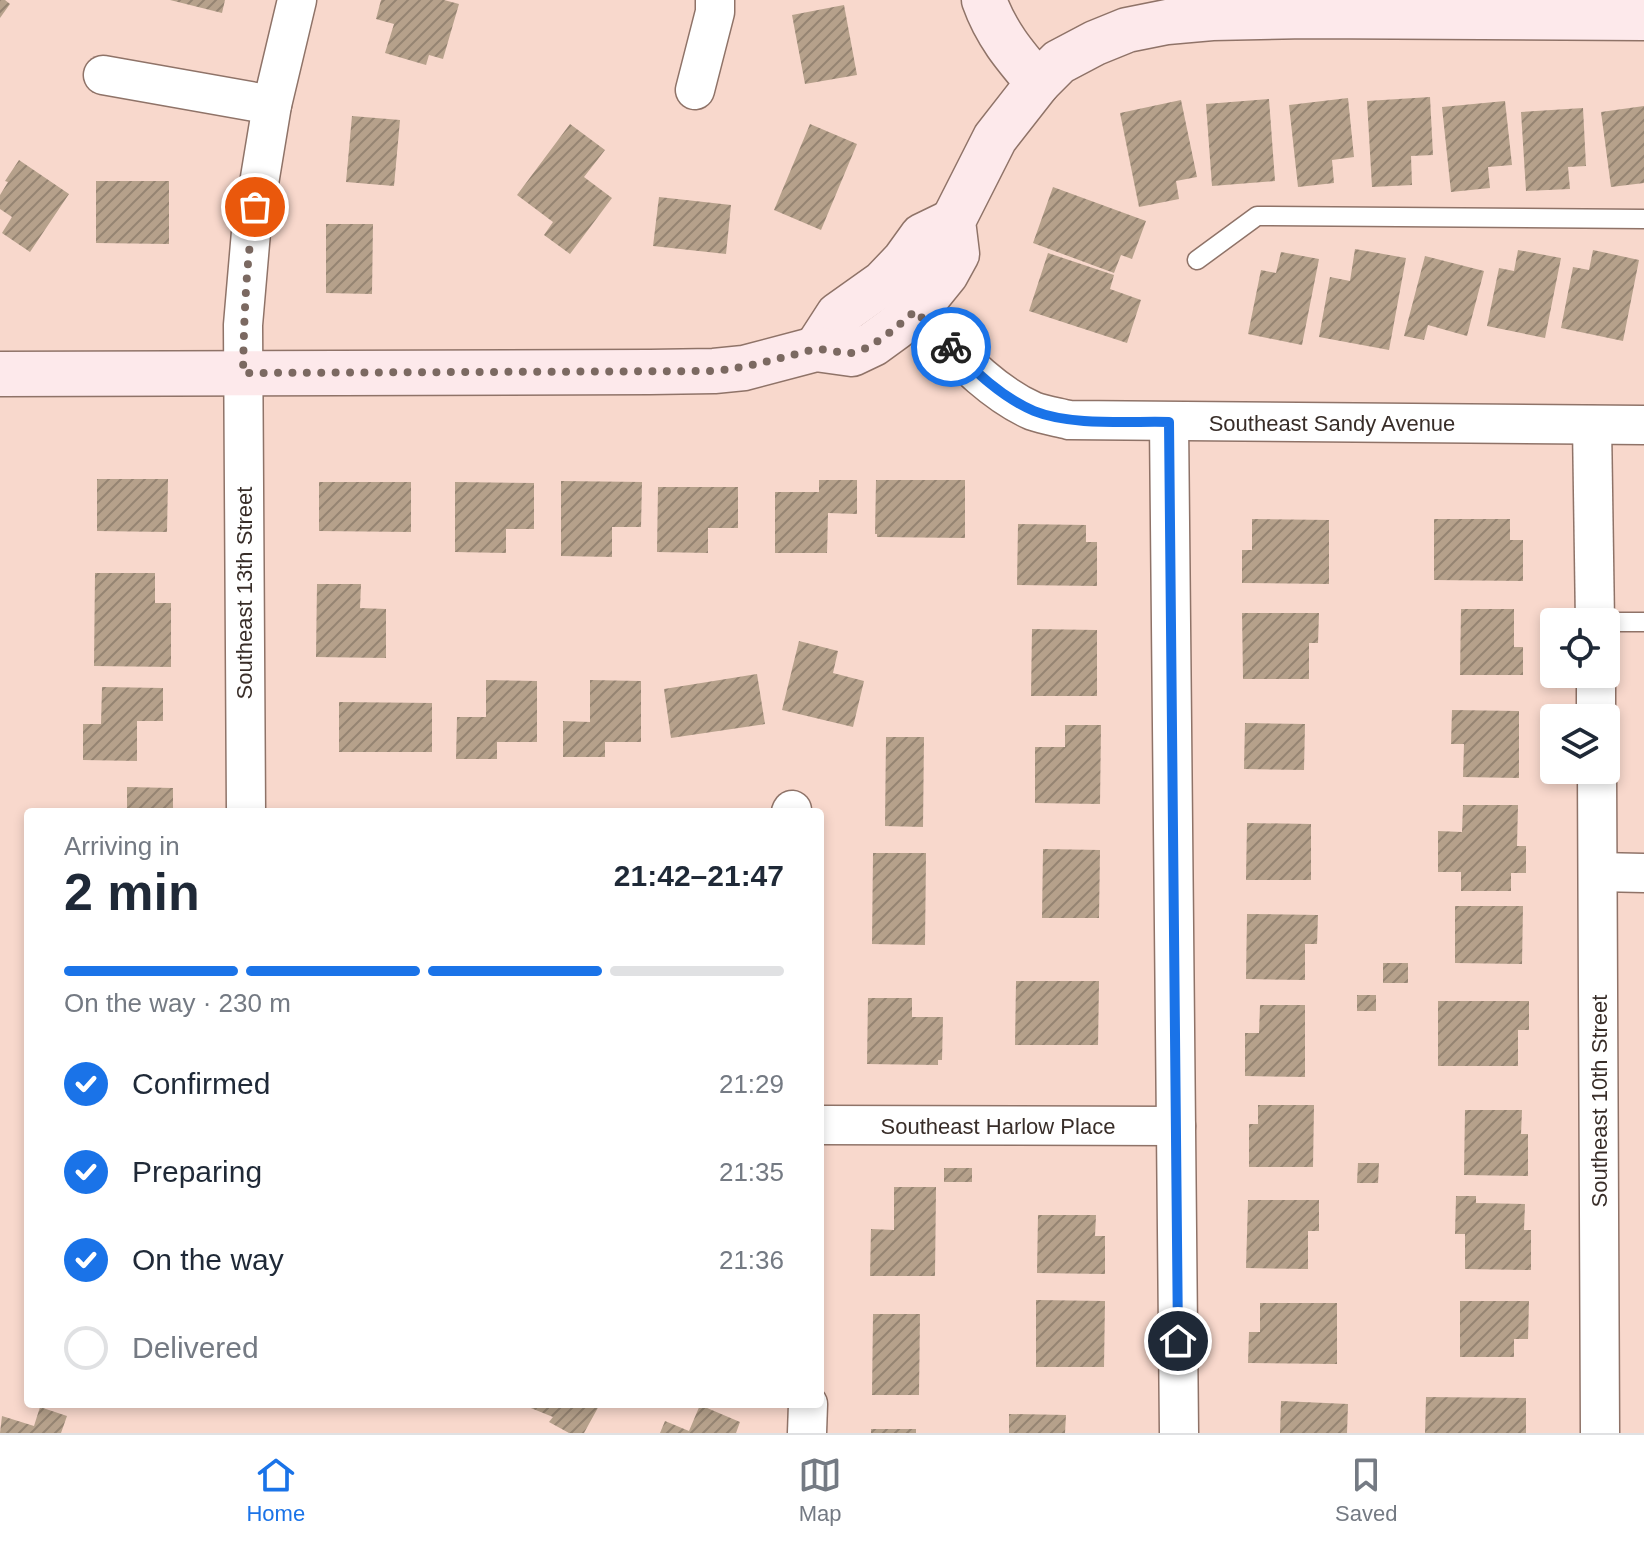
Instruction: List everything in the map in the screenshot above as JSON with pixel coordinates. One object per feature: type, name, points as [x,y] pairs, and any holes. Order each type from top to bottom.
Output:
[{"type":"main road","points":[[984,0],[1003,40],[1038,83]]},
{"type":"main road","points":[[0,374],[714,371],[744,368],[816,349],[852,354],[873,344],[915,311],[946,274],[957,254],[953,221],[995,138],[1038,83],[1059,62],[1095,43],[1127,30],[1212,18],[1644,18]]},
{"type":"main road","points":[[816,349],[838,315],[883,283],[922,236],[953,221]]},
{"type":"street","name":"Southeast 13th Street","points":[[246,808],[243,325],[251,232],[272,105],[297,0]]},
{"type":"street","points":[[695,90],[715,12],[715,0]]},
{"type":"street","points":[[103,75],[272,105]]},
{"type":"street","name":"Southeast Sandy Avenue","points":[[915,311],[975,372],[1010,399],[1035,412],[1069,420],[1644,425]]},
{"type":"street","points":[[1169,422],[1179,1433]]},
{"type":"street","points":[[1592,425],[1595,608]]},
{"type":"street","name":"Southeast 10th Street","points":[[1597,784],[1600,1433]]},
{"type":"street","points":[[1598,872],[1644,873]]},
{"type":"street","name":"Southeast Harlow Place","points":[[824,1125],[1176,1126]]},
{"type":"street","points":[[807,1433],[808,1408]]},
{"type":"lane","points":[[1197,260],[1257,216],[1644,219]]},
{"type":"lane","points":[[1620,622],[1644,622]]},
{"type":"building","points":[[0,0],[10,4],[0,18]]},
{"type":"building","points":[[170,0],[225,0],[222,13]]},
{"type":"building","points":[[381,0],[444,0],[459,4],[443,59],[429,55],[426,65],[385,53],[394,24],[376,19]]},
{"type":"building","points":[[844,5],[857,75],[805,84],[792,15]]},
{"type":"building","points":[[1430,97],[1433,155],[1411,156],[1412,185],[1372,187],[1367,101]]},
{"type":"building","points":[[1348,98],[1354,157],[1332,160],[1334,183],[1298,187],[1289,105]]},
{"type":"building","points":[[1269,99],[1275,181],[1212,186],[1206,104]]},
{"type":"building","points":[[1181,100],[1197,177],[1176,181],[1179,199],[1139,207],[1120,113]]},
{"type":"building","points":[[1505,101],[1512,165],[1488,167],[1490,188],[1451,192],[1442,107]]},
{"type":"building","points":[[1644,106],[1644,183],[1611,187],[1601,112]]},
{"type":"building","points":[[1583,108],[1586,166],[1568,167],[1570,189],[1526,191],[1521,112]]},
{"type":"building","points":[[352,116],[400,120],[394,186],[346,182]]},
{"type":"building","points":[[570,124],[605,150],[584,177],[612,198],[570,254],[544,235],[553,222],[517,195]]},
{"type":"building","points":[[810,124],[857,144],[821,230],[774,210]]},
{"type":"building","points":[[19,160],[69,194],[30,252],[2,233],[12,217],[0,209],[0,195]]},
{"type":"building","points":[[96,181],[169,181],[169,244],[96,243]]},
{"type":"building","points":[[1053,187],[1146,221],[1132,259],[1121,255],[1114,273],[1033,243]]},
{"type":"building","points":[[659,197],[731,205],[726,254],[653,246]]},
{"type":"building","points":[[326,224],[373,224],[372,294],[326,293]]},
{"type":"building","points":[[1355,249],[1406,258],[1389,350],[1319,337],[1330,277],[1350,281]]},
{"type":"building","points":[[1518,250],[1561,258],[1545,338],[1487,326],[1499,268],[1514,271]]},
{"type":"building","points":[[1593,250],[1639,260],[1623,341],[1561,328],[1573,267],[1589,270]]},
{"type":"building","points":[[1281,252],[1319,259],[1302,345],[1248,334],[1261,270],[1276,273]]},
{"type":"building","points":[[1048,253],[1114,275],[1110,289],[1141,300],[1127,343],[1029,311]]},
{"type":"building","points":[[1425,256],[1484,271],[1467,336],[1428,325],[1424,340],[1404,336]]},
{"type":"building","points":[[97,479],[168,479],[167,532],[97,531]]},
{"type":"building","points":[[819,480],[857,480],[857,514],[828,513],[827,553],[775,553],[775,492],[819,492]]},
{"type":"building","points":[[876,480],[965,480],[965,538],[877,537]]},
{"type":"building","points":[[561,481],[642,482],[641,527],[612,527],[612,557],[561,556]]},
{"type":"building","points":[[319,482],[411,482],[411,532],[319,531]]},
{"type":"building","points":[[455,482],[534,483],[534,529],[506,529],[506,553],[455,552]]},
{"type":"building","points":[[658,487],[738,487],[738,528],[708,528],[708,553],[657,552]]},
{"type":"building","points":[[1252,519],[1329,520],[1329,584],[1242,583],[1242,550],[1252,550]]},
{"type":"building","points":[[1434,519],[1510,519],[1510,540],[1523,540],[1523,581],[1434,580]]},
{"type":"building","points":[[1018,524],[1086,525],[1086,542],[1097,542],[1097,586],[1017,585]]},
{"type":"building","points":[[95,573],[155,573],[155,603],[171,603],[171,667],[94,666]]},
{"type":"building","points":[[317,584],[361,584],[360,608],[386,609],[386,658],[316,657]]},
{"type":"building","points":[[1461,609],[1514,609],[1514,647],[1523,647],[1523,675],[1460,675]]},
{"type":"building","points":[[1242,613],[1319,613],[1318,643],[1309,643],[1309,679],[1243,679]]},
{"type":"building","points":[[1032,629],[1097,630],[1097,696],[1031,696]]},
{"type":"building","points":[[799,641],[838,651],[833,673],[864,681],[853,727],[782,710]]},
{"type":"building","points":[[757,674],[765,724],[671,738],[664,689]]},
{"type":"building","points":[[486,680],[537,681],[537,742],[497,742],[497,759],[456,759],[457,717],[486,717]]},
{"type":"building","points":[[590,680],[641,681],[641,742],[605,742],[605,757],[563,757],[563,721],[590,722]]},
{"type":"building","points":[[102,687],[163,688],[163,721],[137,721],[137,761],[83,760],[83,724],[101,724]]},
{"type":"building","points":[[339,702],[432,703],[432,752],[339,752]]},
{"type":"building","points":[[1452,710],[1519,711],[1519,778],[1463,777],[1464,744],[1451,744]]},
{"type":"building","points":[[1245,723],[1305,724],[1304,770],[1244,769]]},
{"type":"building","points":[[1065,725],[1101,725],[1100,804],[1035,803],[1035,747],[1065,747]]},
{"type":"building","points":[[886,737],[924,737],[923,827],[885,826]]},
{"type":"building","points":[[127,787],[173,788],[173,808],[127,808]]},
{"type":"building","points":[[1463,805],[1518,805],[1517,846],[1526,846],[1526,873],[1511,873],[1511,891],[1461,891],[1461,872],[1438,872],[1438,831],[1462,832]]},
{"type":"building","points":[[1247,823],[1311,824],[1311,880],[1246,880]]},
{"type":"building","points":[[1043,849],[1100,850],[1099,918],[1042,918]]},
{"type":"building","points":[[873,853],[926,853],[925,945],[872,944]]},
{"type":"building","points":[[1455,906],[1523,906],[1522,964],[1455,963]]},
{"type":"building","points":[[1247,914],[1318,915],[1317,944],[1305,944],[1305,980],[1246,979]]},
{"type":"building","points":[[1383,963],[1408,963],[1408,983],[1383,983]]},
{"type":"building","points":[[1016,981],[1099,981],[1098,1045],[1015,1045]]},
{"type":"building","points":[[1357,995],[1376,995],[1376,1011],[1357,1011]]},
{"type":"building","points":[[868,998],[912,998],[912,1017],[943,1017],[942,1060],[938,1060],[938,1065],[867,1064]]},
{"type":"building","points":[[1438,1001],[1529,1001],[1529,1030],[1518,1030],[1518,1066],[1438,1066]]},
{"type":"building","points":[[1260,1005],[1305,1005],[1305,1077],[1245,1076],[1245,1033],[1259,1033]]},
{"type":"building","points":[[1258,1105],[1314,1105],[1313,1167],[1249,1167],[1249,1124],[1258,1124]]},
{"type":"building","points":[[1465,1110],[1522,1110],[1521,1134],[1528,1134],[1528,1176],[1464,1175]]},
{"type":"building","points":[[1358,1163],[1379,1163],[1378,1183],[1357,1183]]},
{"type":"building","points":[[944,1168],[972,1168],[972,1182],[944,1182]]},
{"type":"building","points":[[894,1187],[936,1187],[935,1276],[870,1276],[871,1229],[894,1230]]},
{"type":"building","points":[[1456,1196],[1476,1196],[1476,1203],[1525,1204],[1524,1230],[1531,1230],[1531,1270],[1465,1269],[1465,1234],[1455,1234]]},
{"type":"building","points":[[1248,1200],[1319,1200],[1319,1231],[1308,1231],[1308,1269],[1246,1268]]},
{"type":"building","points":[[1038,1215],[1096,1215],[1095,1236],[1105,1236],[1105,1274],[1037,1273]]},
{"type":"building","points":[[1036,1300],[1105,1301],[1104,1367],[1036,1367]]},
{"type":"building","points":[[1460,1301],[1529,1301],[1528,1339],[1514,1339],[1514,1357],[1460,1357]]},
{"type":"building","points":[[1260,1303],[1337,1303],[1337,1364],[1248,1363],[1249,1332],[1260,1332]]},
{"type":"building","points":[[873,1314],[920,1314],[919,1395],[872,1395]]},
{"type":"building","points":[[1426,1397],[1526,1398],[1526,1433],[1425,1433]]},
{"type":"building","points":[[1281,1401],[1348,1404],[1347,1433],[1280,1433]]},
{"type":"building","points":[[40,1408],[67,1416],[61,1433],[0,1433],[2,1416],[34,1426]]},
{"type":"building","points":[[531,1408],[598,1408],[584,1433],[569,1433],[549,1422],[553,1417]]},
{"type":"building","points":[[699,1408],[707,1408],[740,1422],[736,1433],[660,1433],[665,1421],[689,1431]]},
{"type":"building","points":[[1009,1414],[1066,1415],[1065,1433],[1009,1433]]},
{"type":"building","points":[[871,1429],[916,1429],[916,1433],[871,1433]]},
{"type":"way so far","points":[[255,207],[243,325],[243,373],[714,371],[744,368],[816,349],[852,354],[873,344],[915,311],[951,347]]},
{"type":"route","points":[[951,347],[975,372],[1010,399],[1035,412],[1069,420],[1169,422],[1178,1341]]}]
